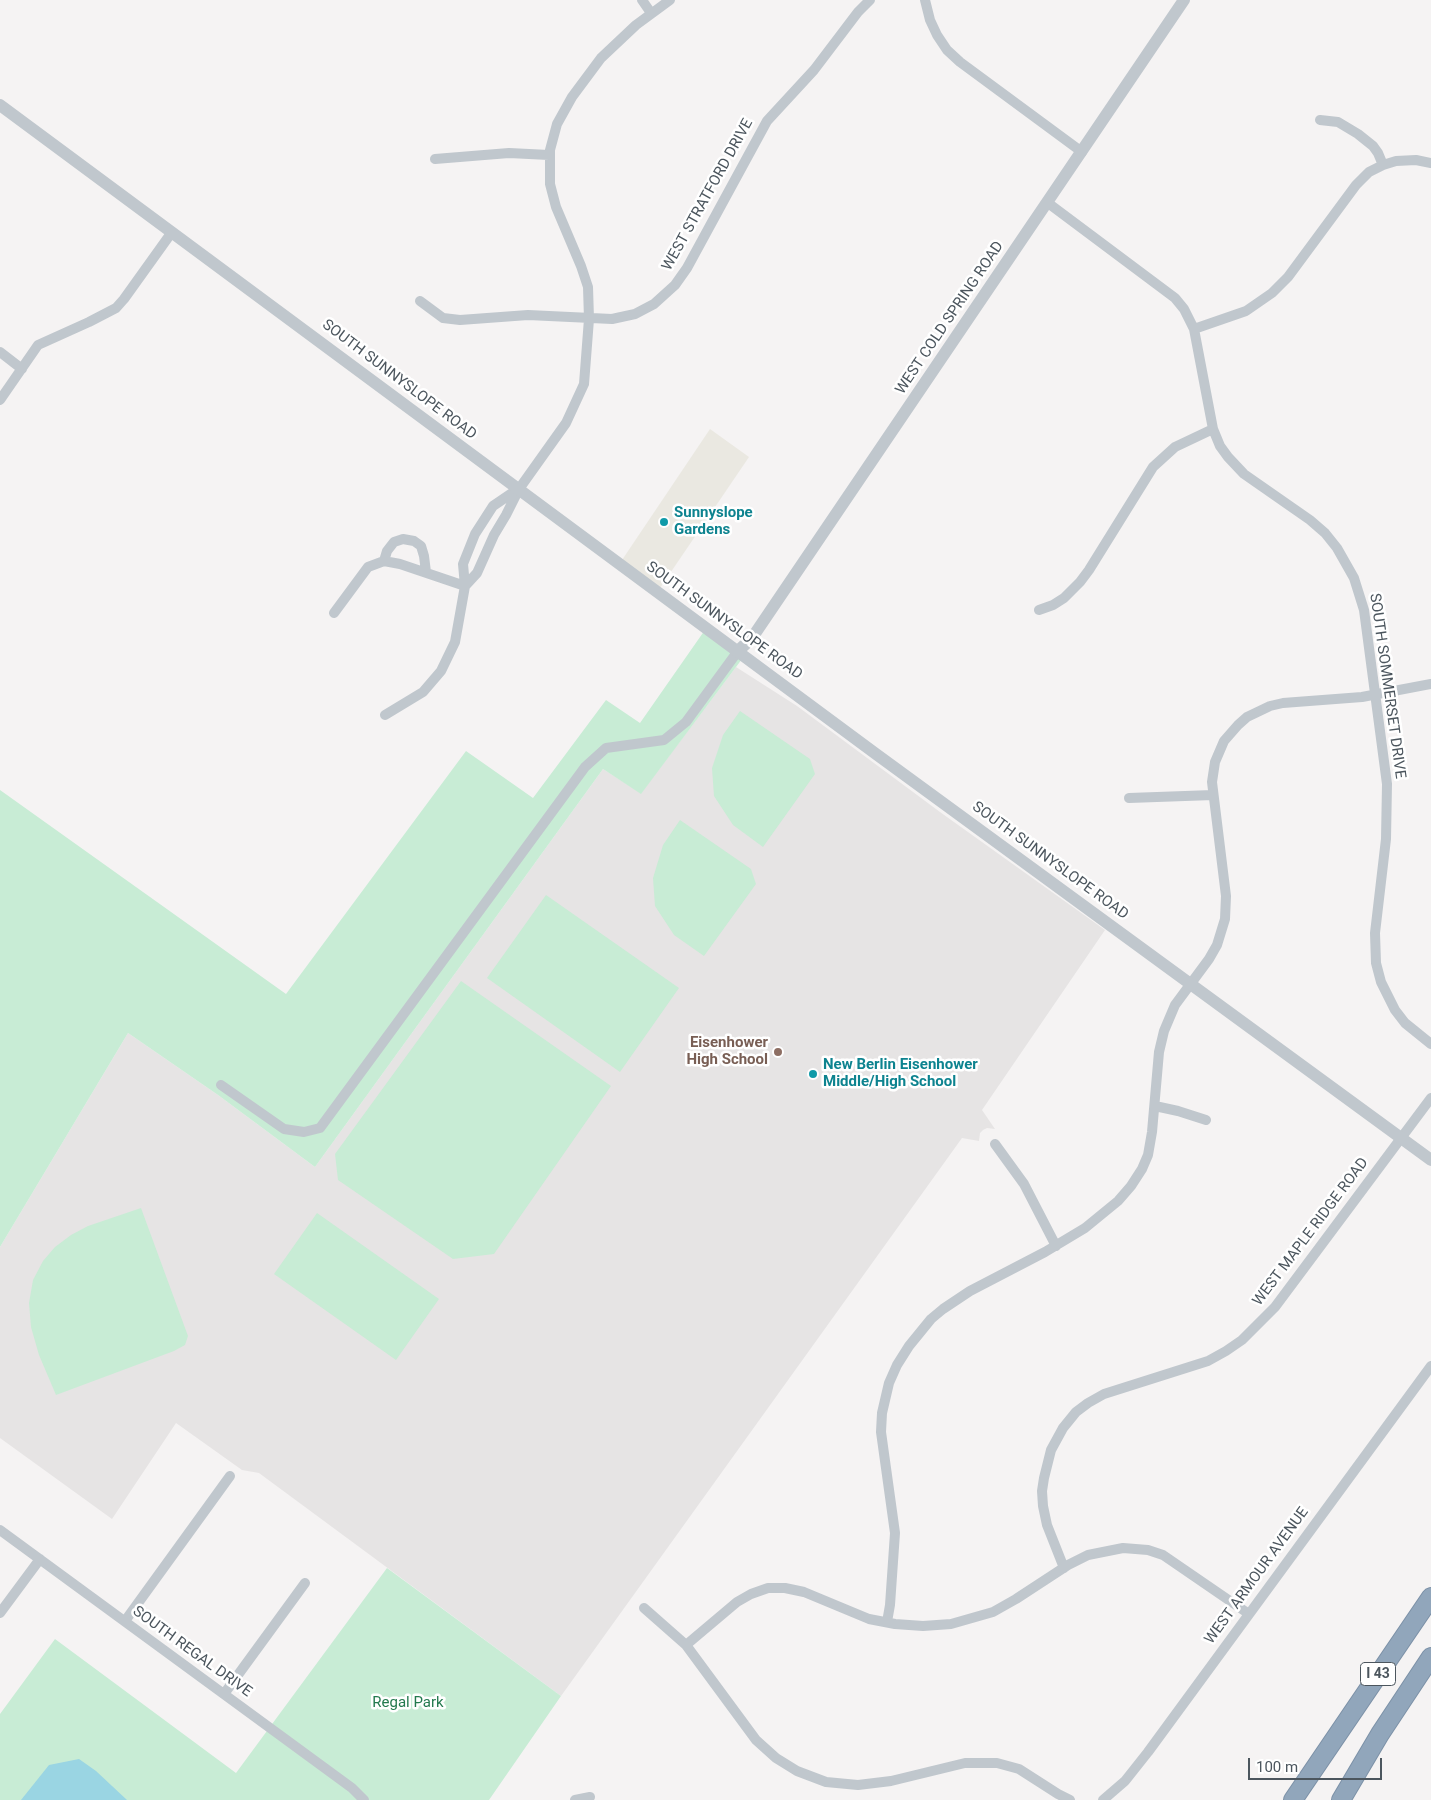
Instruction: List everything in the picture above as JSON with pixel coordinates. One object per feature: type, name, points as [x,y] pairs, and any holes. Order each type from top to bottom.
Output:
[{"type":"highway","name":"I 43","points":[[1293,1800],[1431,1597]]},
{"type":"highway","name":"I 43","points":[[1341,1800],[1380,1734],[1431,1657]]},
{"type":"street","points":[[642,0],[651,13]]},
{"type":"street","points":[[465,586],[477,573],[494,535],[519,489],[555,440],[572,413],[580,395],[586,370],[588,287],[553,198],[550,184],[552,138],[557,124],[572,96],[584,80],[614,45],[651,13],[670,0]]},
{"type":"street","name":"WEST STRATFORD DRIVE","points":[[420,301],[438,315],[460,320],[528,315],[612,320],[635,314],[654,304],[674,285],[687,268],[767,121],[814,70],[858,12],[870,0]]},
{"type":"street","points":[[925,0],[930,20],[947,50],[960,62],[1082,152]]},
{"type":"street","name":"WEST COLD SPRING ROAD","points":[[738,651],[752,638],[1184,0]]},
{"type":"street","name":"SOUTH SUNNYSLOPE ROAD","points":[[0,105],[876,754],[1431,1160]]},
{"type":"street","points":[[1320,120],[1338,122],[1358,134],[1378,152],[1383,165]]},
{"type":"street","points":[[435,159],[516,153],[550,155]]},
{"type":"street","points":[[1194,329],[1246,311],[1272,294],[1288,277],[1356,185],[1370,172],[1383,165],[1407,160],[1431,163]]},
{"type":"street","name":"SOUTH SOMMERSET DRIVE","points":[[1048,203],[1175,298],[1194,329],[1213,429],[1220,446],[1235,466],[1244,474],[1310,520],[1325,533],[1346,562],[1354,578],[1364,610],[1386,784],[1388,816],[1376,933],[1376,963],[1381,982],[1395,1010],[1405,1023],[1431,1044]]},
{"type":"street","points":[[0,400],[38,345],[116,308],[172,232]]},
{"type":"street","points":[[0,352],[22,369]]},
{"type":"street","points":[[1039,610],[1053,605],[1064,598],[1080,582],[1153,467],[1175,447],[1213,429]]},
{"type":"street","points":[[385,715],[423,692],[441,672],[455,642],[465,586],[463,564],[475,534],[493,506],[519,489]]},
{"type":"street","points":[[384,561],[387,551],[394,542],[403,539],[414,541],[421,546],[426,572]]},
{"type":"street","points":[[334,613],[368,567],[384,561],[426,572],[465,586]]},
{"type":"street","points":[[221,1085],[284,1130],[304,1132],[320,1128],[585,767],[606,748],[664,740],[686,722],[738,651]]},
{"type":"street","points":[[887,1622],[891,1596],[895,1533],[881,1432],[882,1413],[887,1390],[897,1365],[915,1337],[931,1319],[950,1303],[970,1291],[1056,1246],[1085,1228],[1118,1201],[1137,1177],[1145,1162],[1150,1144],[1161,1041],[1175,1005],[1217,945],[1225,919],[1226,896],[1213,795],[1213,774],[1219,751],[1228,736],[1247,717],[1270,706],[1283,703],[1339,700],[1431,684]]},
{"type":"street","points":[[1128,798],[1213,795]]},
{"type":"street","name":"WEST MAPLE RIDGE ROAD","points":[[1064,1568],[1047,1526],[1042,1491],[1051,1450],[1063,1428],[1076,1412],[1104,1394],[1208,1361],[1242,1340],[1276,1307],[1431,1098]]},
{"type":"street","points":[[1155,1106],[1206,1120]]},
{"type":"street","points":[[995,1144],[1024,1184],[1056,1246]]},
{"type":"street","name":"WEST ARMOUR AVENUE","points":[[1103,1800],[1125,1781],[1142,1760],[1431,1366]]},
{"type":"street","points":[[125,1621],[230,1476]]},
{"type":"street","name":"SOUTH REGAL DRIVE","points":[[0,1530],[352,1788],[364,1800]]},
{"type":"street","points":[[686,1645],[737,1602],[751,1594],[768,1588],[786,1588],[804,1592],[862,1617],[887,1622],[939,1625],[971,1620],[992,1612],[1088,1555],[1123,1548],[1148,1550],[1163,1555],[1249,1614]]},
{"type":"street","points":[[0,1613],[40,1559]]},
{"type":"street","points":[[224,1694],[305,1583]]},
{"type":"street","points":[[644,1608],[686,1645],[756,1740],[782,1762],[814,1778],[840,1784],[872,1784],[959,1764],[983,1762],[1007,1764],[1019,1769],[1070,1800]]},
{"type":"street","points":[[575,1800],[590,1797]]},
{"type":"shaded area","points":[[710,429],[749,457],[658,591],[620,563]]},
{"type":"shaded area","points":[[736,667],[797,706],[940,812],[1105,930],[982,1110],[995,1129],[987,1128],[983,1130],[980,1133],[979,1141],[962,1138],[561,1696],[259,1473],[242,1470],[176,1423],[112,1519],[0,1438],[0,1247],[128,1033],[218,1095],[315,1167],[603,769],[641,793]]},
{"type":"green space","points":[[707,627],[745,655],[641,794],[603,769],[315,1167],[218,1095],[128,1033],[0,1247],[0,790],[286,994],[466,751],[533,798],[606,700],[640,723]]},
{"type":"green space","points":[[740,711],[810,759],[815,774],[763,847],[733,825],[714,796],[712,768],[723,735]]},
{"type":"green space","points":[[680,820],[751,869],[756,884],[704,956],[674,935],[655,906],[653,878],[663,845]]},
{"type":"green space","points":[[546,895],[679,988],[620,1072],[487,978]]},
{"type":"green space","points":[[461,981],[611,1086],[494,1254],[453,1259],[338,1180],[335,1154]]},
{"type":"green space","points":[[141,1208],[188,1336],[185,1345],[174,1351],[56,1395],[39,1355],[31,1327],[29,1303],[33,1280],[43,1261],[55,1247],[71,1235],[88,1226]]},
{"type":"green space","points":[[317,1213],[439,1299],[396,1360],[274,1274]]},
{"type":"green space","name":"Regal Park","points":[[387,1568],[561,1696],[489,1800],[0,1800],[0,1714],[55,1639],[236,1773]]},
{"type":"water","points":[[79,1759],[96,1771],[127,1800],[21,1800],[49,1765]]},
{"type":"place","name":"Sunnyslope Gardens","points":[[664,522]]},
{"type":"place","name":"Eisenhower High School","points":[[778,1052]]},
{"type":"place","name":"New Berlin Eisenhower Middle/High School","points":[[813,1074]]}]
